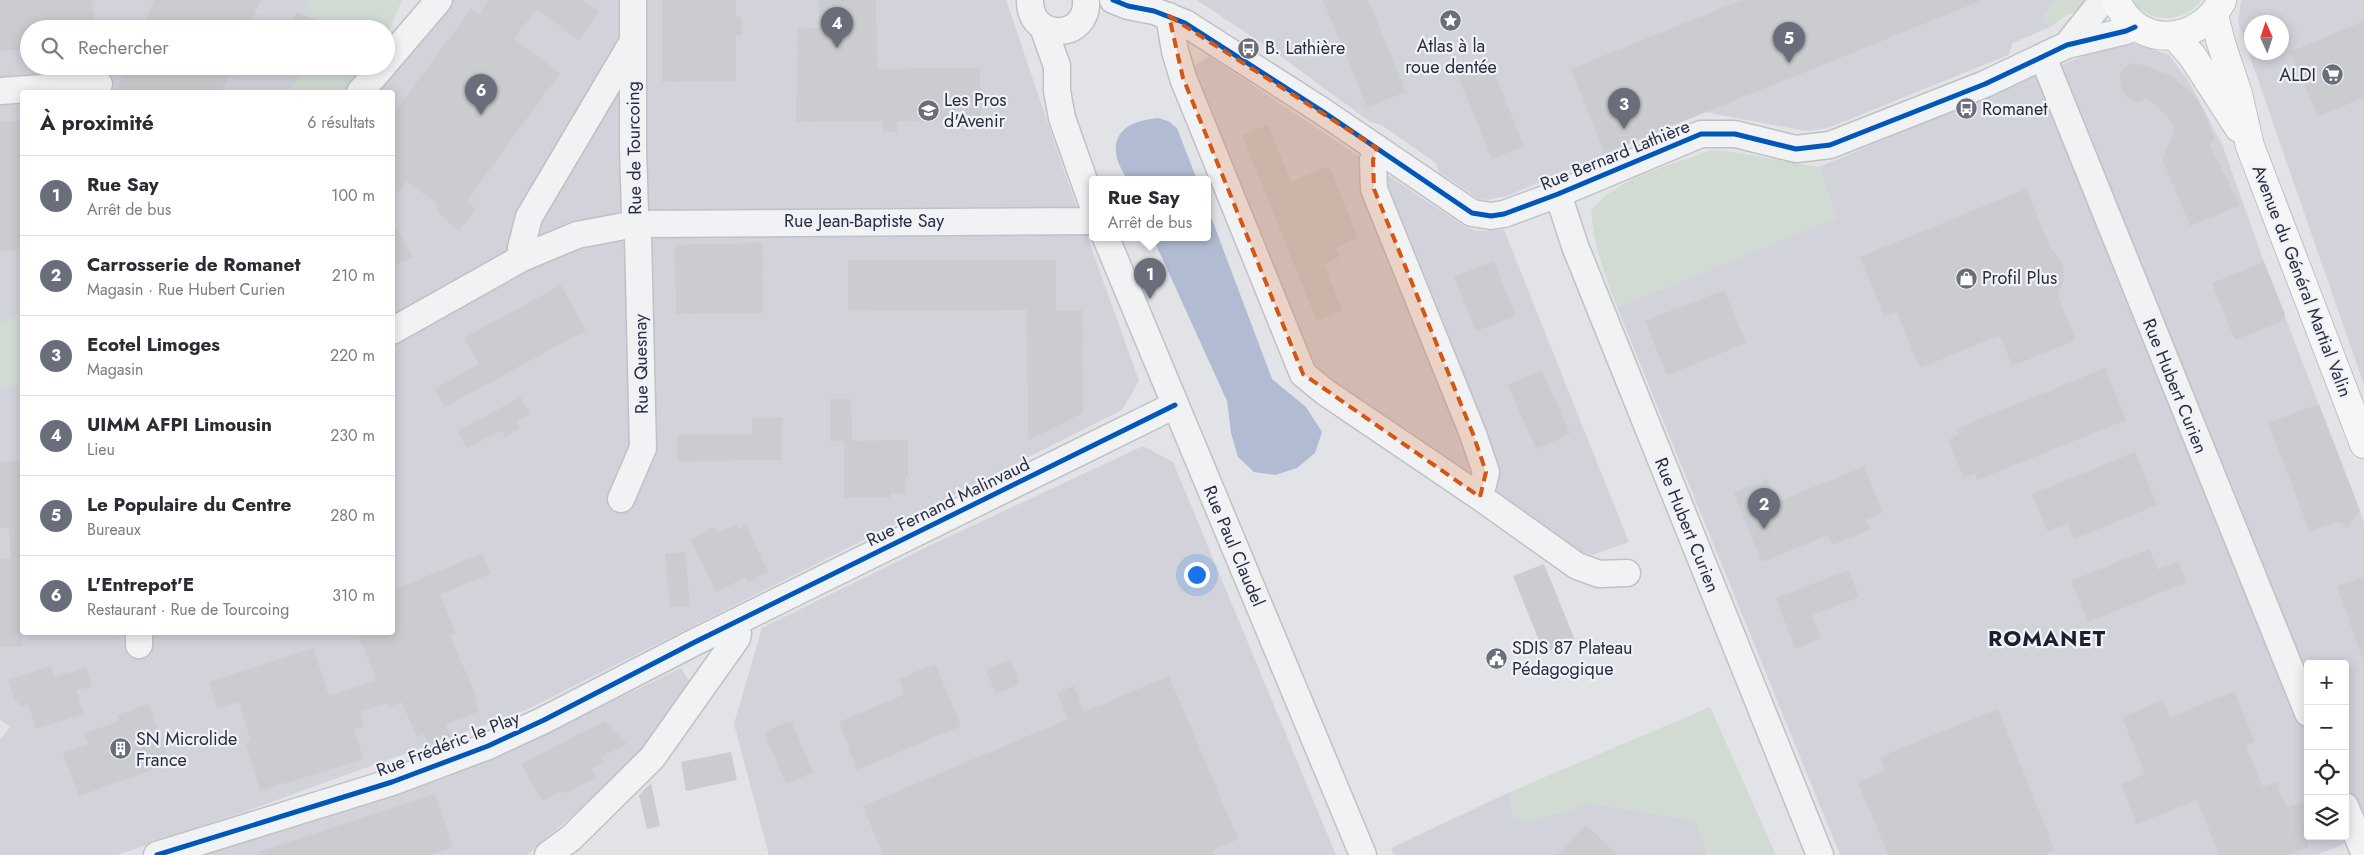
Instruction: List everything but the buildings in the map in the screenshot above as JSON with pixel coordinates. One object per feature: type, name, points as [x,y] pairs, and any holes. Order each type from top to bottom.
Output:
[{"type":"main road","points":[[2116,0],[2120,10],[2135,26],[2161,35],[2175,36],[2191,32],[2219,8]]},
{"type":"main road","name":"Avenue du Général Martial Valin","points":[[2219,8],[2221,43],[2238,94],[2250,146],[2364,444]]},
{"type":"main road","name":"Avenue du Général Martial Valin","points":[[2175,36],[2192,57],[2250,146]]},
{"type":"street","points":[[395,51],[439,0]]},
{"type":"street","name":"Rue de Tourcoing","points":[[395,329],[522,258],[578,235],[636,224],[632,43],[633,0]]},
{"type":"street","points":[[1030,0],[1032,13],[1042,27],[1058,66]]},
{"type":"street","name":"Rue Bernard Lathière","points":[[2067,46],[2103,0]]},
{"type":"street","name":"Rue Bernard Lathière","points":[[1042,27],[1058,32],[1081,15],[1121,3],[1169,16],[1185,23],[1377,148],[1472,213],[1492,216],[1504,214],[1558,194],[1701,134],[1736,134],[1796,149],[1830,145],[1985,84],[2067,46],[2126,31],[2135,26]]},
{"type":"street","points":[[1081,15],[1058,66],[1057,91],[1062,118],[1089,195]]},
{"type":"street","points":[[1169,16],[1175,51],[1183,78],[1303,374],[1325,392],[1480,497],[1576,566],[1599,574],[1627,573]]},
{"type":"street","name":"Rue de Tourcoing","points":[[522,258],[521,248],[529,217],[632,43]]},
{"type":"street","name":"Rue Hubert Curien","points":[[2043,58],[2305,705]]},
{"type":"street","points":[[362,90],[375,75]]},
{"type":"street","points":[[0,91],[99,84]]},
{"type":"street","points":[[1377,148],[1373,160],[1374,189],[1486,472],[1480,497]]},
{"type":"street","name":"Rue Hubert Curien","points":[[1558,194],[1575,246],[1820,855]]},
{"type":"street","name":"Rue Jean-Baptiste Say","points":[[636,224],[1089,221]]},
{"type":"street","name":"Rue Quesnay","points":[[621,499],[643,448],[638,237],[636,224]]},
{"type":"street","name":"Rue Paul Claudel","points":[[1107,241],[1363,855]]},
{"type":"street","name":"Rue Fernand Malinvaud","points":[[733,623],[1175,405]]},
{"type":"street","points":[[548,855],[572,838],[652,758],[737,638],[738,634],[733,623]]},
{"type":"street","name":"Rue Frédéric le Play","points":[[157,855],[392,782],[441,764],[544,720],[733,623]]},
{"type":"street","points":[[693,643],[703,663],[704,676],[701,689]]},
{"type":"street","points":[[2349,816],[2364,852]]},
{"type":"highlighted area","points":[[1169,16],[1377,148],[1373,160],[1374,189],[1473,434],[1486,472],[1480,497],[1303,374],[1183,78]]},
{"type":"shaded area","points":[[0,0],[309,0],[304,15],[319,20],[20,20],[20,75],[300,75],[289,90],[20,90],[20,315],[0,323]]},
{"type":"shaded area","points":[[309,0],[402,0],[394,20],[319,20],[304,15]]},
{"type":"shaded area","points":[[420,0],[1006,0],[1066,177],[1139,381],[1122,410],[526,710],[249,810],[117,855],[0,855],[0,740],[10,727],[0,719],[0,389],[20,382],[20,635],[395,635],[395,90],[343,90],[357,75],[395,75],[395,31]]},
{"type":"shaded area","points":[[1197,0],[2087,0],[2081,11],[2068,14],[2050,27],[2013,43],[2008,55],[1828,128],[1805,131],[1705,112],[1507,196],[1487,200],[1479,199],[1439,172],[1436,163],[1380,124],[1370,122],[1279,55]]},
{"type":"shaded area","points":[[2055,0],[2087,0],[2081,11],[2068,14],[2050,27],[2045,23],[2043,15]]},
{"type":"shaded area","points":[[2132,0],[2201,0],[2186,13],[2166,18],[2147,14]]},
{"type":"shaded area","points":[[2241,0],[2364,0],[2364,385],[2251,60],[2289,60],[2289,15],[2244,15],[2244,39],[2238,22]]},
{"type":"shaded area","points":[[2138,44],[2169,55],[2189,82],[2222,144],[2264,262],[2364,522],[2364,852],[2358,838],[2317,855],[1840,855],[1617,307],[1837,218],[1819,167],[2109,45]]},
{"type":"shaded area","points":[[1209,56],[1464,226],[1476,231],[1504,230],[1629,542],[1592,555],[1581,552],[1337,387],[1311,363],[1191,68]]},
{"type":"shaded area","points":[[300,75],[357,75],[343,90],[289,90]]},
{"type":"shaded area","points":[[1712,150],[1819,167],[1837,218],[1617,307],[1597,247],[1591,210],[1603,198],[1631,180]]},
{"type":"shaded area","points":[[20,315],[20,382],[0,389],[0,323]]},
{"type":"shaded area","points":[[1143,446],[1173,462],[1336,855],[769,855],[734,724],[762,628],[929,546]]},
{"type":"shaded area","points":[[681,668],[690,682],[633,763],[527,855],[201,855],[437,781],[525,744]]},
{"type":"shaded area","points":[[1710,707],[1776,855],[1707,855],[1697,821],[1591,803],[1532,821],[1513,819],[1510,792]]},
{"type":"shaded area","points":[[1510,792],[1513,819],[1532,821],[1591,803],[1697,821],[1707,855],[1394,855],[1391,848]]},
{"type":"water","points":[[1158,118],[1168,121],[1177,128],[1195,176],[1125,176],[1117,158],[1117,140],[1126,128],[1149,119]]},
{"type":"water","points":[[1211,217],[1272,379],[1306,407],[1322,432],[1315,453],[1297,468],[1275,475],[1254,472],[1238,457],[1231,433],[1227,401],[1154,241],[1211,241]]},
{"type":"cycle path","points":[[1113,0],[1128,6],[1154,11],[1185,23],[1322,111],[1472,213],[1491,216],[1504,214],[1558,194],[1701,134],[1735,134],[1796,149],[1830,145],[1985,84],[2067,45],[2126,31],[2135,27]]},
{"type":"cycle path","points":[[157,855],[392,782],[488,746],[544,720],[693,643],[1175,405]]},
{"type":"place","name":"Atlas à la roue dentée","points":[[1451,21]]},
{"type":"place","name":"UIMM AFPI Limousin","points":[[837,48]]},
{"type":"place","name":"B. Lathière","points":[[1249,48]]},
{"type":"place","name":"Le Populaire du Centre","points":[[1789,63]]},
{"type":"place","name":"ALDI","points":[[2332,75]]},
{"type":"place","name":"Romanet","points":[[1966,109]]},
{"type":"place","name":"Les Pros d'Avenir","points":[[928,110]]},
{"type":"place","name":"L'Entrepot'E","points":[[481,115]]},
{"type":"place","name":"Ecotel Limoges","points":[[1624,129]]},
{"type":"place","name":"Profil Plus","points":[[1966,278]]},
{"type":"place","name":"Rue Say","points":[[1150,299]]},
{"type":"place","name":"Carrosserie de Romanet","points":[[1764,529]]},
{"type":"place","name":"SDIS 87 Plateau Pédagogique","points":[[1496,658]]},
{"type":"place","name":"SN Microlide France","points":[[120,749]]},
{"type":"district","name":"ROMANET","points":[[2047,638]]}]
